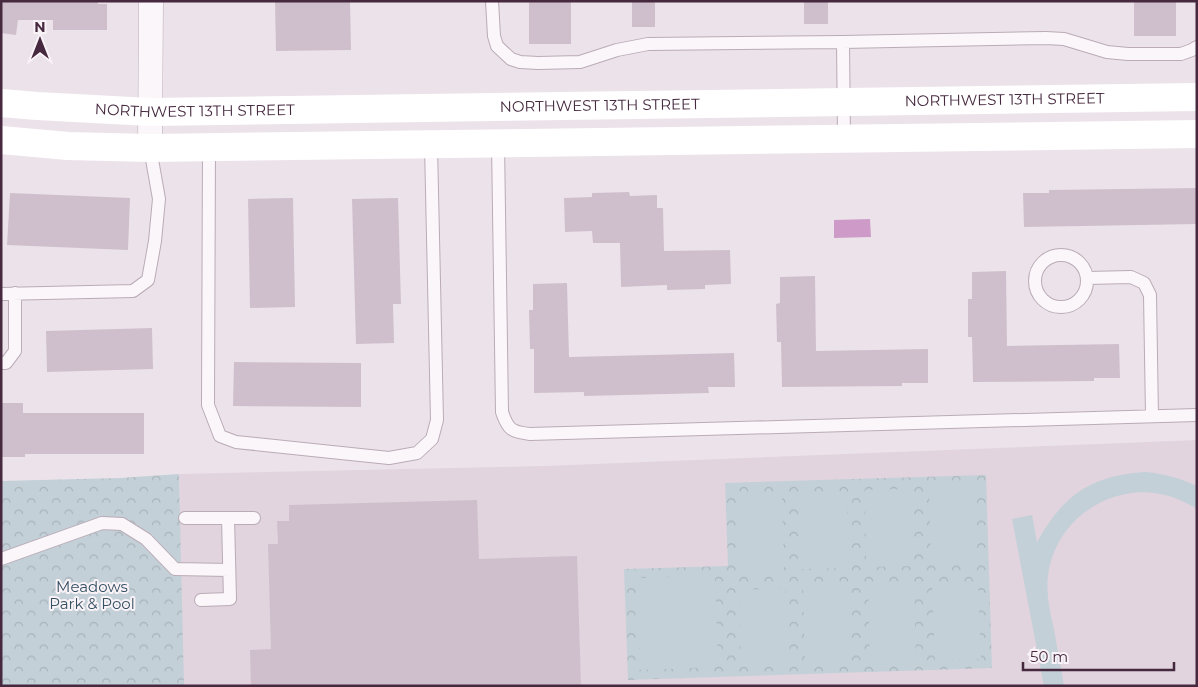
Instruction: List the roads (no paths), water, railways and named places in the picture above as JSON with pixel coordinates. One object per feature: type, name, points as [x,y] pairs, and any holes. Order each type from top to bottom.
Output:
[{"type":"street","points":[[150,148],[151,1]]},
{"type":"street","name":"NORTHWEST 13TH STREET","points":[[1,103],[150,112],[1197,97]]},
{"type":"street","points":[[1,140],[68,146],[150,148],[1197,134]]},
{"type":"lane","points":[[492,1],[494,36],[497,46],[511,59],[520,62],[580,62],[617,50],[648,44],[1046,38],[1064,39],[1107,52],[1128,54],[1181,54],[1197,47]]},
{"type":"lane","points":[[843,42],[844,138]]},
{"type":"lane","points":[[498,143],[502,412],[506,424],[516,432],[530,434],[1197,415]]},
{"type":"lane","points":[[209,147],[208,405],[220,436],[236,442],[389,458],[417,453],[432,439],[437,420],[431,145]]},
{"type":"lane","points":[[1,294],[133,291],[148,280],[155,241],[159,199],[150,148]]},
{"type":"lane","points":[[1063,255],[1072,257],[1079,262],[1087,278],[1086,287],[1078,301],[1063,307],[1047,304],[1040,298],[1034,283],[1035,274],[1045,260],[1063,255]]},
{"type":"lane","points":[[1087,278],[1131,277],[1144,283],[1150,295],[1152,416]]},
{"type":"lane","points":[[1,363],[6,363],[15,351],[15,293]]},
{"type":"lane","points":[[185,518],[254,518]]},
{"type":"lane","points":[[201,600],[230,599],[228,518]]},
{"type":"lane","points":[[1,559],[102,523],[122,524],[146,538],[175,569],[229,570]]},
{"type":"park label","name":"Meadows Park & Pool","points":[[92,596]]}]
